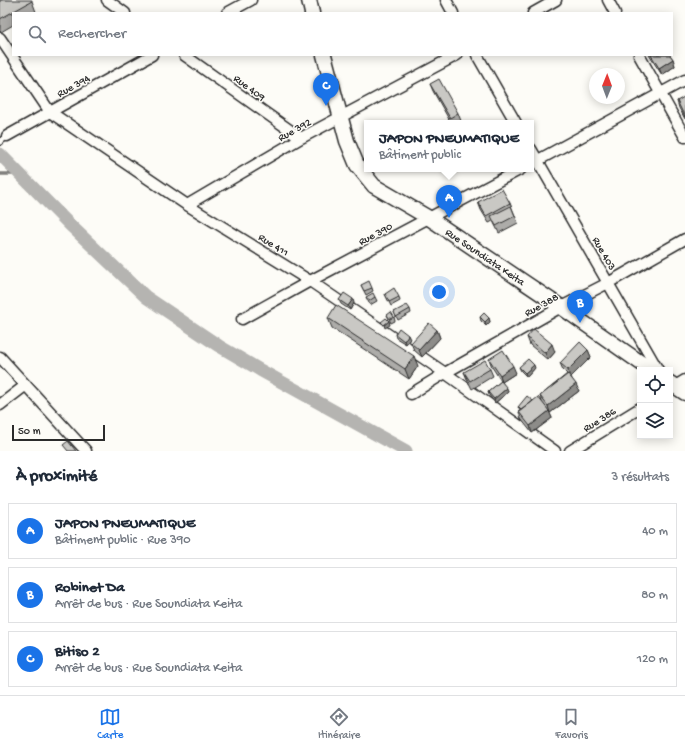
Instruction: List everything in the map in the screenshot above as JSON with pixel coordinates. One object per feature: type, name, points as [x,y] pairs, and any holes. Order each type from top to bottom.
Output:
[{"type":"main road","points":[[308,0],[312,12]]},
{"type":"main road","name":"Rue Soundiata Keita","points":[[324,56],[347,141],[357,165],[374,186],[429,218],[561,306],[648,367]]},
{"type":"street","points":[[107,0],[124,12]]},
{"type":"street","points":[[229,12],[250,0]]},
{"type":"street","points":[[446,0],[452,12]]},
{"type":"street","points":[[535,12],[556,0]]},
{"type":"street","points":[[608,0],[615,12]]},
{"type":"street","name":"Rue 411","points":[[0,38],[12,56]]},
{"type":"street","name":"Rue 411","points":[[12,56],[50,112],[187,205],[310,281],[445,373],[555,451]]},
{"type":"street","name":"Rue 394","points":[[3,139],[150,56]]},
{"type":"street","name":"Rue 409","points":[[185,56],[301,138]]},
{"type":"street","name":"Rue 392","points":[[187,205],[301,138],[455,56]]},
{"type":"street","points":[[478,56],[514,120]]},
{"type":"street","points":[[640,56],[685,137]]},
{"type":"street","points":[[534,162],[685,80]]},
{"type":"street","name":"Rue 403","points":[[534,162],[608,283],[656,367]]},
{"type":"street","name":"Rue 390","points":[[242,319],[310,281],[515,172]]},
{"type":"street","name":"Rue 388","points":[[411,394],[561,306],[608,283],[685,239]]},
{"type":"street","points":[[0,357],[86,451]]},
{"type":"street","points":[[0,406],[26,385]]},
{"type":"street","name":"Rue 386","points":[[570,451],[637,410]]},
{"type":"building","points":[[0,0],[32,0],[32,1],[0,19]]},
{"type":"building","points":[[652,56],[671,56],[673,59],[659,68]]},
{"type":"building","points":[[439,79],[458,113],[450,118],[430,84]]},
{"type":"building","points":[[684,97],[685,98],[685,117],[677,101]]},
{"type":"building","points":[[502,189],[510,203],[486,216],[478,202]]},
{"type":"building","points":[[511,206],[515,216],[496,226],[491,216]]},
{"type":"building","points":[[369,281],[372,288],[364,291],[361,285]]},
{"type":"building","points":[[394,288],[399,297],[389,302],[385,294]]},
{"type":"building","points":[[344,293],[353,299],[348,306],[339,300]]},
{"type":"building","points":[[373,293],[375,297],[369,301],[366,297]]},
{"type":"building","points":[[336,305],[414,356],[405,369],[328,318]]},
{"type":"building","points":[[407,305],[410,309],[396,317],[394,312]]},
{"type":"building","points":[[391,312],[394,317],[390,319],[387,315]]},
{"type":"building","points":[[484,313],[489,318],[485,322],[480,317]]},
{"type":"building","points":[[386,318],[389,321],[384,325],[381,322]]},
{"type":"building","points":[[429,323],[437,330],[419,350],[411,343]]},
{"type":"building","points":[[399,328],[408,335],[404,341],[395,334]]},
{"type":"building","points":[[534,329],[552,344],[545,353],[527,337]]},
{"type":"building","points":[[580,342],[588,350],[568,370],[560,363]]},
{"type":"building","points":[[503,350],[513,366],[500,375],[489,359]]},
{"type":"building","points":[[528,359],[534,365],[525,373],[519,367]]},
{"type":"building","points":[[485,360],[490,369],[470,381],[464,372]]},
{"type":"building","points":[[568,374],[576,384],[548,406],[540,396]]},
{"type":"building","points":[[501,381],[507,388],[494,399],[488,392]]},
{"type":"building","points":[[527,396],[533,401],[521,410],[518,407]]},
{"type":"building","points":[[538,397],[549,411],[530,426],[519,412]]},
{"type":"building","points":[[68,441],[76,451],[68,451],[63,445]]},
{"type":"waterway","points":[[0,154],[69,224],[146,297],[219,346],[406,451]]},
{"type":"waterway","points":[[0,174],[20,174]]},
{"type":"place","name":"Bitiso 2","points":[[326,106]]},
{"type":"place","name":"JAPON PNEUMATIQUE","points":[[449,218]]},
{"type":"place","name":"Robinet Da","points":[[580,323]]}]
